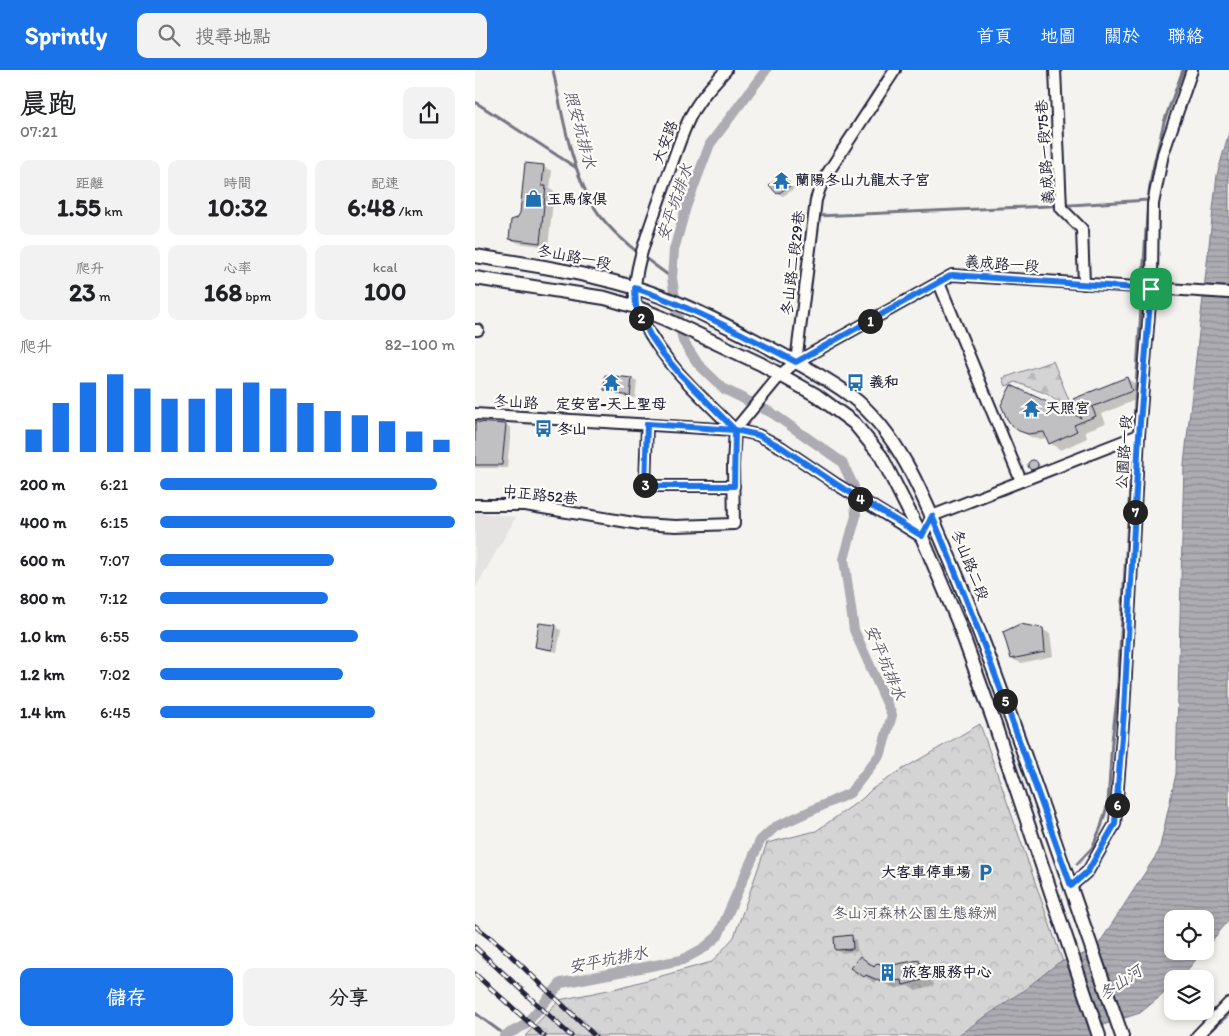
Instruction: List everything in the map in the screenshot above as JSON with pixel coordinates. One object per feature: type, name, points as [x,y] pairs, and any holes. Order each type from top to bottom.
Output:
[{"type":"main road","name":"冬山路一段","points":[[475,256],[636,281],[665,298],[713,318]]},
{"type":"main road","points":[[475,278],[605,298],[636,307],[781,374],[816,395],[854,423],[881,456],[903,496],[958,622],[977,672],[1099,1036]]},
{"type":"main road","name":"冬山路二段","points":[[713,318],[796,362],[852,396],[875,419],[896,446],[932,516],[993,667],[1122,1036]]},
{"type":"street","name":"大安路","points":[[636,307],[636,281],[648,234],[691,114],[707,90],[726,70]]},
{"type":"street","name":"冬山路二段29巷","points":[[796,362],[816,200],[820,188],[827,174],[895,70]]},
{"type":"street","name":"義成路一段75巷","points":[[1055,70],[1061,208],[1082,229],[1084,284]]},
{"type":"street","name":"公園路一段","points":[[1071,886],[1088,871],[1115,824],[1124,711],[1139,435],[1151,289],[1153,204],[1163,154],[1192,70]]},
{"type":"street","name":"義成路一段","points":[[796,362],[952,275],[1229,293]]},
{"type":"street","points":[[939,283],[1021,481]]},
{"type":"street","points":[[636,307],[650,335],[663,354],[735,430]]},
{"type":"street","points":[[647,424],[645,486],[734,486],[735,430],[781,374],[796,362]]},
{"type":"street","name":"冬山路","points":[[475,414],[735,430],[758,435],[781,447],[836,484],[922,536]]},
{"type":"street","points":[[922,536],[932,516],[1139,435]]},
{"type":"street","name":"中正路52巷","points":[[475,505],[525,505],[640,524],[675,526],[734,524],[734,486]]},
{"type":"street","points":[[1197,1036],[1229,1003]]},
{"type":"shaded area","points":[[475,512],[516,517],[476,587],[475,586]]},
{"type":"green space","points":[[1053,361],[1071,405],[1066,408],[1047,394],[1016,382],[1006,386],[1003,378]]},
{"type":"green space","name":"冬山河森林公園生態綠洲","points":[[980,724],[1090,1036],[525,1036],[559,1000],[618,988],[712,962],[734,937],[767,843],[816,831],[862,799],[872,789]]},
{"type":"water","name":"冬山河","points":[[1229,132],[1229,920],[1214,938],[1214,910],[1164,910],[1164,960],[1196,960],[1187,970],[1164,970],[1164,994],[1140,1013],[1106,1024],[1089,1036],[957,1036],[1024,990],[1058,963],[1095,950],[1159,851],[1176,774],[1184,464],[1217,175]]},
{"type":"building","name":"玉馬傢俱","points":[[525,163],[544,165],[542,186],[546,186],[540,243],[509,239],[511,220],[517,218],[520,213]]},
{"type":"building","name":"蘭陽冬山九龍太子宮","points":[[783,175],[790,186],[777,194],[769,185]]},
{"type":"building","points":[[605,375],[632,378],[630,396],[604,390]]},
{"type":"building","points":[[1127,377],[1132,391],[1092,407],[1096,416],[1074,425],[1077,431],[1049,444],[1044,432],[1028,434],[1012,426],[1001,405],[1011,385],[1081,418],[1073,399]]},
{"type":"building","points":[[475,422],[506,424],[502,465],[475,465]]},
{"type":"building","points":[[1031,460],[1035,460],[1038,465],[1037,469],[1031,470],[1028,467],[1028,463]]},
{"type":"building","points":[[539,623],[556,625],[552,650],[535,647]]},
{"type":"building","points":[[1020,624],[1043,628],[1045,652],[1011,659],[1003,632]]},
{"type":"building","points":[[852,935],[853,949],[835,950],[834,937]]},
{"type":"building","name":"旅客服務中心","points":[[860,956],[874,967],[877,963],[887,966],[919,960],[923,980],[903,985],[902,980],[882,982],[866,975],[864,977],[850,968]]},
{"type":"waterway","name":"照安坑排水","points":[[553,70],[570,147],[583,186],[592,203],[609,227],[635,250],[672,278]]},
{"type":"waterway","name":"安平坑排水","points":[[504,1036],[525,1025],[561,983],[682,960],[704,948],[718,936],[760,841],[775,827],[850,793],[881,753],[892,715],[854,630],[844,559],[856,516],[854,487],[842,462],[772,413],[724,389],[698,364],[683,341],[678,318],[672,278],[674,250],[686,207],[710,144],[766,70]]},
{"type":"waterway","points":[[830,160],[888,70]]},
{"type":"waterway","points":[[1133,434],[1148,200],[1152,173],[1164,122],[1183,70]]},
{"type":"waterway","points":[[475,102],[575,167]]},
{"type":"waterway","points":[[817,216],[1148,200]]},
{"type":"waterway","points":[[1077,864],[1092,848],[1108,803],[1117,699],[1133,440]]},
{"type":"waterway","points":[[475,1013],[505,1035]]},
{"type":"waterway","points":[[1204,1036],[1229,1014]]},
{"type":"railway","points":[[475,926],[502,947],[595,1036]]},
{"type":"railway","points":[[475,947],[571,1036]]},
{"type":"railway","points":[[475,974],[544,1036]]},
{"type":"place","name":"蘭陽冬山九龍太子宮","points":[[781,180]]},
{"type":"place","name":"玉馬傢俱","points":[[533,199]]},
{"type":"place","name":"義和","points":[[855,382]]},
{"type":"place","name":"定安宮-天上聖母","points":[[611,383]]},
{"type":"place","name":"天照宮","points":[[1031,408]]},
{"type":"place","name":"冬山","points":[[543,429]]},
{"type":"place","name":"大客車停車場","points":[[985,872]]},
{"type":"place","name":"旅客服務中心","points":[[888,972]]},
{"type":"route","points":[[1151,289],[952,275],[796,362],[713,318],[635,288],[636,307],[650,335],[663,354],[735,430],[734,486],[645,486],[647,424],[735,430],[758,435],[781,447],[836,484],[922,536],[932,516],[993,667],[1071,886],[1088,871],[1115,824],[1124,711],[1139,435],[1151,289]]}]
